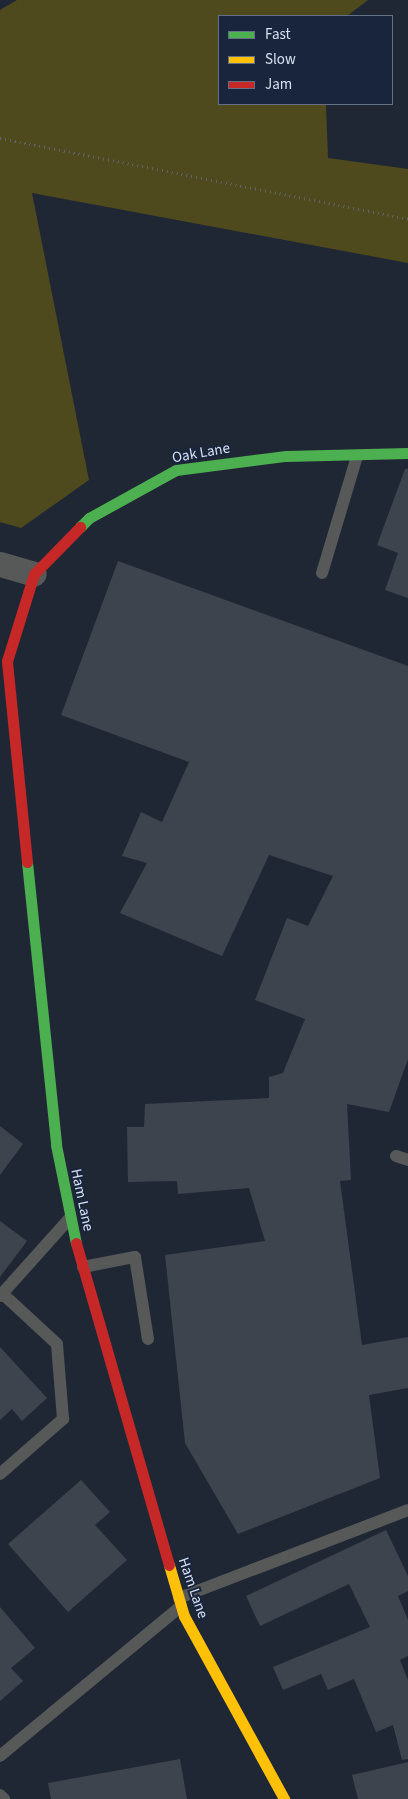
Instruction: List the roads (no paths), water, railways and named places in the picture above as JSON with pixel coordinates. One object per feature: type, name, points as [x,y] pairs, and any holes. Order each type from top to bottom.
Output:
[{"type":"street","name":"Oak Lane","points":[[34,574],[89,518],[176,470],[286,456],[357,456],[408,453]]},
{"type":"street","points":[[0,564],[34,574]]},
{"type":"street","name":"Ham Lane","points":[[34,574],[7,661],[56,1144],[69,1219],[180,1602],[284,1799]]},
{"type":"lane","points":[[322,573],[357,456]]},
{"type":"lane","points":[[0,1474],[63,1419],[57,1344],[1,1294],[69,1219]]},
{"type":"lane","points":[[82,1267],[135,1257],[148,1339]]},
{"type":"lane","points":[[0,1756],[180,1602],[408,1510]]},
{"type":"lane","points":[[0,1795],[4,1799]]}]
